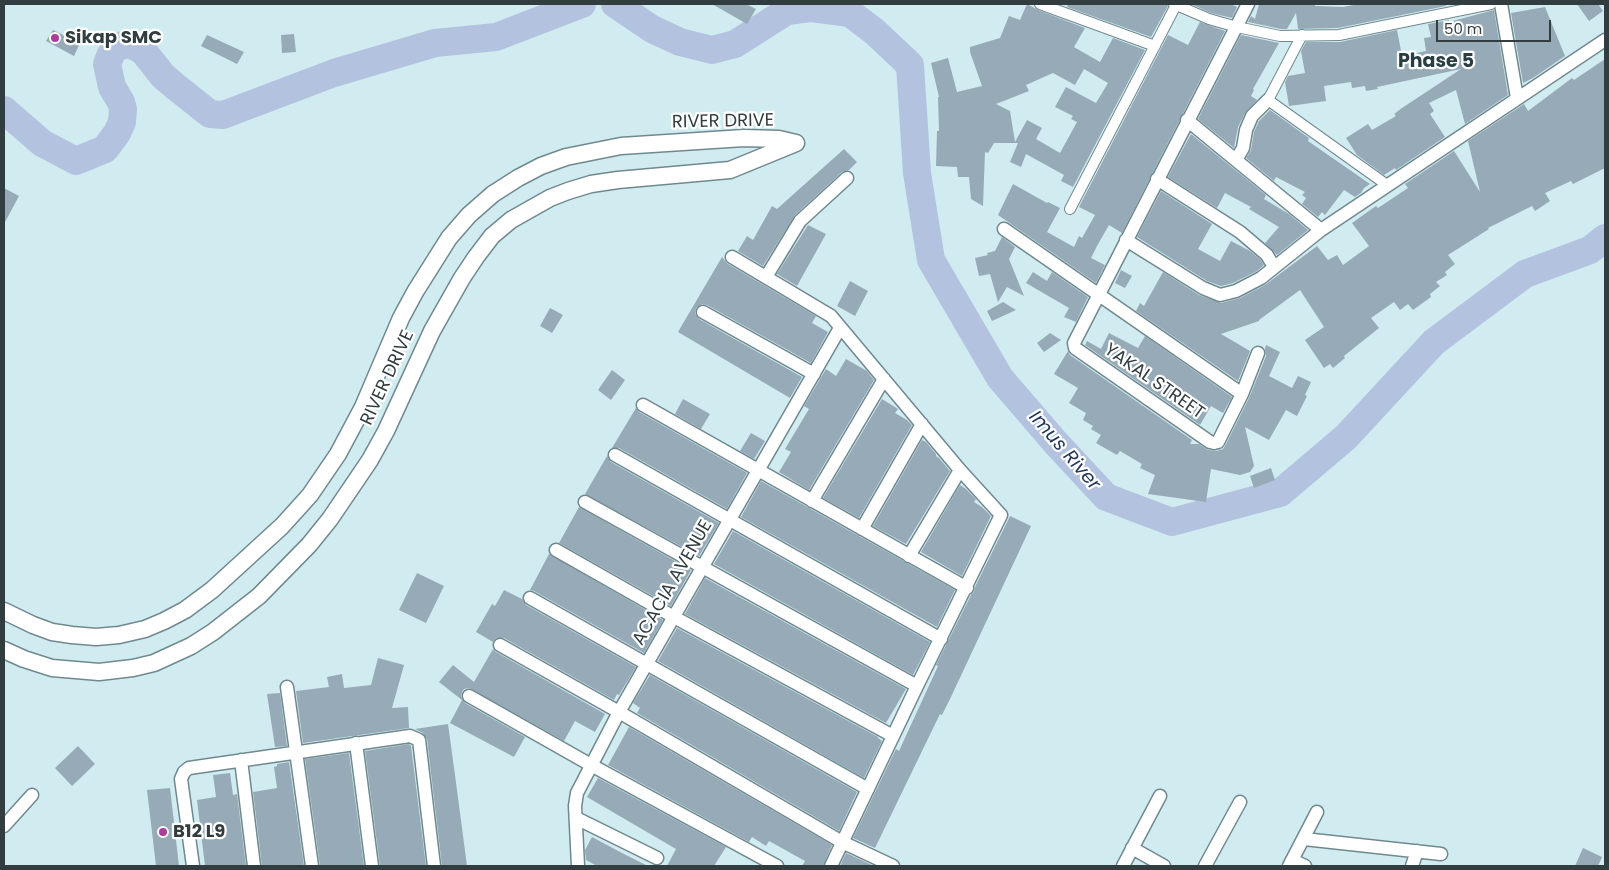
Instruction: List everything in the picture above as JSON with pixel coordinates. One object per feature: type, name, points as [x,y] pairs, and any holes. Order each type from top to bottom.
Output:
[{"type":"street","points":[[1040,4],[1155,46]]},
{"type":"street","points":[[1070,209],[1175,4],[1208,19],[1280,36],[1339,35],[1491,4]]},
{"type":"street","points":[[1099,295],[1248,4]]},
{"type":"street","points":[[1501,4],[1517,98]]},
{"type":"street","points":[[1236,160],[1242,148],[1246,130],[1252,116],[1268,100],[1302,35]]},
{"type":"street","points":[[1126,240],[1203,288],[1220,295],[1236,291],[1261,278],[1321,230],[1605,40]]},
{"type":"street","points":[[1268,100],[1387,185]]},
{"type":"street","points":[[1187,120],[1321,230]]},
{"type":"street","name":"RIVER DRIVE","points":[[4,610],[33,626],[52,632],[96,637],[119,635],[164,622],[185,610],[212,590],[282,526],[310,495],[338,454],[363,407],[401,318],[445,245],[469,215],[493,194],[518,178],[541,166],[566,157],[621,146],[744,138],[779,139],[796,143],[730,170],[591,184],[550,198],[511,220],[492,236],[456,287],[432,331],[378,445],[336,512],[309,545],[279,576],[232,618],[213,632],[191,646],[154,662],[133,668],[99,672],[52,668],[4,650]]},
{"type":"street","points":[[766,278],[800,221],[848,178]]},
{"type":"street","points":[[1157,179],[1240,232],[1267,255],[1274,267]]},
{"type":"street","points":[[1004,229],[1242,394],[1258,354]]},
{"type":"street","points":[[732,257],[831,316],[960,470],[1001,515],[831,866]]},
{"type":"street","name":"YAKAL STREET","points":[[1099,295],[1074,343],[1075,348],[1210,442],[1218,442],[1242,394]]},
{"type":"street","points":[[703,312],[814,374]]},
{"type":"street","name":"ACACIA AVENUE","points":[[578,866],[574,806],[577,793],[646,664],[840,328]]},
{"type":"street","points":[[812,501],[884,379]]},
{"type":"street","points":[[643,405],[966,588]]},
{"type":"street","points":[[862,529],[922,424]]},
{"type":"street","points":[[615,455],[941,639]]},
{"type":"street","points":[[910,556],[960,470]]},
{"type":"street","points":[[586,502],[917,686]]},
{"type":"street","points":[[556,550],[893,736]]},
{"type":"street","points":[[530,598],[868,789]]},
{"type":"street","points":[[500,645],[842,842],[893,866]]},
{"type":"street","points":[[287,688],[312,866]]},
{"type":"street","points":[[470,696],[591,765],[777,866]]},
{"type":"street","points":[[193,866],[181,779],[184,772],[189,768],[410,736],[419,740],[434,866]]},
{"type":"street","points":[[356,743],[372,866]]},
{"type":"street","points":[[241,760],[254,866]]},
{"type":"street","points":[[4,826],[32,795]]},
{"type":"street","points":[[1123,866],[1160,796]]},
{"type":"street","points":[[1205,866],[1240,802]]},
{"type":"street","points":[[1305,866],[1290,863],[1317,812]]},
{"type":"street","points":[[576,818],[657,858]]},
{"type":"street","points":[[1304,839],[1440,854]]},
{"type":"street","points":[[1132,848],[1164,866]]},
{"type":"street","points":[[1412,866],[1417,851]]},
{"type":"building","points":[[712,4],[746,4],[756,9],[747,24]]},
{"type":"building","points":[[1027,4],[1085,28],[1074,47],[1100,62],[1113,38],[1145,50],[1073,187],[1061,181],[1064,175],[1026,154],[1021,167],[1010,162],[1018,143],[994,143],[988,153],[985,152],[983,206],[971,199],[969,177],[958,177],[957,167],[936,166],[939,97],[931,63],[948,58],[957,92],[982,86],[970,47],[1000,38],[1009,16],[1020,20]],"holes":[[[1084,69],[1108,83],[1096,103],[1066,87],[1055,107],[1073,116],[1071,119],[1077,122],[1060,153],[1036,139],[1042,128],[1027,120],[1015,142],[1010,111],[996,104],[1029,91],[1026,85],[1053,73],[1075,85]]]},
{"type":"building","points":[[1068,4],[1167,4],[1168,6],[1151,37],[1067,7]]},
{"type":"building","points":[[1191,4],[1231,4],[1237,7],[1232,18],[1211,13]]},
{"type":"building","points":[[1259,4],[1315,4],[1315,6],[1343,7],[1359,4],[1445,4],[1446,6],[1338,28],[1298,29],[1296,13],[1287,29],[1281,29],[1248,22],[1251,16],[1255,19]]},
{"type":"building","points":[[1577,4],[1598,4],[1603,11],[1589,21]]},
{"type":"building","points":[[1545,7],[1565,56],[1523,83],[1511,13]]},
{"type":"building","points":[[1494,10],[1508,95],[1465,124],[1456,90],[1429,103],[1434,111],[1430,114],[1445,137],[1396,170],[1395,168],[1384,175],[1357,155],[1346,138],[1368,124],[1372,130],[1396,116],[1394,114],[1402,108],[1461,69],[1366,91],[1365,86],[1352,88],[1351,82],[1324,86],[1326,101],[1289,106],[1285,82],[1288,76],[1305,73],[1301,51],[1306,42],[1340,42],[1397,30],[1402,56],[1426,51],[1424,38],[1431,37],[1428,24],[1449,20],[1449,22]]},
{"type":"building","points":[[1200,22],[1225,31],[1122,233],[1109,225],[1097,246],[1091,258],[1105,265],[1096,283],[998,215],[1013,184],[1060,208],[1047,232],[1074,247],[1079,236],[1082,238],[1095,215],[1079,207],[1168,35],[1188,45]]},
{"type":"building","points":[[53,30],[80,43],[74,56],[46,41]]},
{"type":"building","points":[[294,34],[296,52],[282,53],[281,35]]},
{"type":"building","points":[[207,35],[244,52],[237,64],[201,46]]},
{"type":"building","points":[[1241,35],[1279,43],[1253,89],[1251,96],[1257,100],[1245,113],[1238,127],[1234,148],[1198,119]]},
{"type":"building","points":[[1605,59],[1605,168],[1573,184],[1571,181],[1545,193],[1550,201],[1535,211],[1532,206],[1488,228],[1448,255],[1455,264],[1445,272],[1447,275],[1436,282],[1440,286],[1430,294],[1431,297],[1413,310],[1408,304],[1400,310],[1394,302],[1371,318],[1379,328],[1344,356],[1345,358],[1333,368],[1330,364],[1324,368],[1305,340],[1324,327],[1300,290],[1259,321],[1221,334],[1250,351],[1238,381],[1136,311],[1140,303],[1144,306],[1163,272],[1199,295],[1221,303],[1240,298],[1265,285],[1317,246],[1328,260],[1337,255],[1343,265],[1369,246],[1352,223],[1376,206],[1378,208],[1408,188],[1405,184],[1454,151],[1480,192],[1468,141],[1524,104],[1528,111],[1572,78],[1574,80]]},
{"type":"building","points":[[1270,110],[1309,138],[1308,141],[1370,184],[1355,197],[1344,190],[1325,215],[1322,212],[1318,217],[1302,204],[1306,198],[1302,195],[1305,192],[1276,177],[1274,181],[1246,158],[1251,150],[1254,132],[1259,121]]},
{"type":"building","points":[[1191,134],[1266,195],[1264,199],[1289,214],[1308,230],[1277,255],[1265,243],[1279,227],[1249,209],[1251,207],[1225,193],[1217,208],[1168,177]]},
{"type":"building","points":[[844,149],[857,162],[849,170],[842,172],[795,215],[763,266],[738,251],[747,236],[753,240],[772,206],[777,209]]},
{"type":"building","points":[[4,188],[19,196],[4,224]]},
{"type":"building","points":[[1161,191],[1212,224],[1198,249],[1220,261],[1231,241],[1250,251],[1264,265],[1257,271],[1233,283],[1221,286],[1207,281],[1137,237]]},
{"type":"building","points":[[808,225],[826,234],[797,286],[777,274]]},
{"type":"building","points":[[1002,237],[1015,247],[1009,259],[1024,296],[1007,287],[998,302],[990,274],[979,276],[975,258],[995,251]]},
{"type":"building","points":[[722,257],[728,264],[816,316],[812,323],[828,332],[811,363],[707,305],[702,304],[696,308],[695,313],[699,319],[802,377],[790,398],[678,332]]},
{"type":"building","points":[[1121,270],[1132,276],[1125,288],[1115,283]]},
{"type":"building","points":[[1033,272],[1047,281],[1052,272],[1088,297],[1076,322],[1064,317],[1069,308],[1026,283]]},
{"type":"building","points":[[850,281],[868,291],[855,316],[837,306]]},
{"type":"building","points":[[1003,302],[1016,310],[992,321],[987,311]]},
{"type":"building","points":[[550,308],[563,315],[552,333],[540,326]]},
{"type":"building","points":[[1050,333],[1061,340],[1044,352],[1037,343]]},
{"type":"building","points":[[1109,333],[1138,348],[1145,336],[1232,397],[1223,413],[1211,406],[1200,425],[1085,345],[1087,341],[1101,349]]},
{"type":"building","points":[[1266,345],[1280,352],[1269,376],[1292,388],[1298,376],[1311,382],[1305,395],[1307,396],[1297,416],[1286,410],[1269,440],[1245,427],[1254,466],[1250,472],[1240,475],[1211,469],[1206,502],[1148,494],[1155,475],[1140,468],[1142,464],[1120,451],[1117,455],[1096,443],[1101,435],[1091,429],[1093,426],[1083,420],[1086,413],[1069,403],[1078,388],[1054,374],[1068,351],[1070,355],[1192,440],[1190,444],[1199,444],[1208,450],[1216,451],[1223,449],[1225,446],[1249,398],[1266,356]]},
{"type":"building","points":[[846,359],[867,371],[874,380],[809,490],[779,472],[791,452],[785,449],[809,409],[804,406],[826,369],[836,376]]},
{"type":"building","points":[[612,370],[625,380],[611,400],[598,390]]},
{"type":"building","points":[[683,399],[710,414],[701,429],[675,414]]},
{"type":"building","points":[[882,399],[898,409],[895,413],[912,425],[859,518],[823,498]]},
{"type":"building","points":[[636,408],[639,412],[747,473],[727,509],[619,448],[612,448]]},
{"type":"building","points":[[751,433],[765,441],[754,459],[740,451]]},
{"type":"building","points":[[922,440],[926,442],[950,471],[906,544],[873,526]]},
{"type":"building","points":[[607,456],[611,462],[719,523],[699,556],[585,494]]},
{"type":"building","points":[[1271,468],[1275,480],[1254,488],[1250,476]]},
{"type":"building","points":[[761,481],[955,590],[937,627],[741,517]]},
{"type":"building","points":[[960,485],[976,499],[974,502],[991,516],[962,576],[921,552]]},
{"type":"building","points":[[579,507],[691,570],[671,606],[559,543]]},
{"type":"building","points":[[1010,516],[1031,526],[950,699],[942,715],[940,714],[875,848],[853,838],[896,749],[899,751],[938,666],[936,665],[974,592]]},
{"type":"building","points":[[733,531],[930,642],[913,675],[714,564]]},
{"type":"building","points":[[549,554],[663,620],[644,653],[530,590]]},
{"type":"building","points":[[417,573],[444,586],[426,623],[399,610]]},
{"type":"building","points":[[705,578],[906,689],[886,723],[685,614]]},
{"type":"building","points":[[504,590],[522,599],[526,605],[636,667],[619,695],[617,694],[614,700],[504,638],[496,638],[493,642],[476,632],[492,604],[495,606]]},
{"type":"building","points":[[677,628],[878,737],[882,741],[864,778],[658,661]]},
{"type":"building","points":[[493,649],[605,714],[595,732],[575,721],[564,741],[469,688],[464,689],[462,692],[461,697],[465,703],[525,737],[514,757],[450,723],[462,700],[439,682],[453,665],[474,682]]},
{"type":"building","points":[[378,658],[404,665],[392,708],[408,707],[409,728],[303,743],[296,691],[329,687],[327,677],[342,674],[344,688],[371,685]]},
{"type":"building","points":[[650,675],[857,792],[839,831],[637,713],[640,708],[633,703]]},
{"type":"building","points":[[280,693],[287,746],[275,747],[267,694]]},
{"type":"building","points":[[448,724],[467,866],[442,866],[427,739],[423,733],[415,729]]},
{"type":"building","points":[[629,727],[832,845],[823,866],[802,866],[805,861],[769,841],[766,846],[752,837],[749,842],[608,765]]},
{"type":"building","points":[[409,744],[411,746],[426,866],[380,866],[365,751]]},
{"type":"building","points":[[78,746],[95,764],[72,786],[55,768]]},
{"type":"building","points":[[349,753],[364,866],[320,866],[305,759]]},
{"type":"building","points":[[289,762],[304,866],[262,866],[253,792],[277,788],[274,767],[277,764]]},
{"type":"building","points":[[230,773],[233,795],[237,794],[246,866],[205,866],[197,800],[216,797],[213,775]]},
{"type":"building","points":[[598,778],[726,847],[714,866],[667,866],[676,849],[587,797]]},
{"type":"building","points":[[170,788],[179,866],[156,866],[147,790]]},
{"type":"building","points":[[592,837],[648,866],[597,866],[586,860],[585,850]]},
{"type":"building","points":[[1583,848],[1602,857],[1598,866],[1575,866]]},
{"type":"building","points":[[846,853],[874,866],[840,866]]},
{"type":"waterway","points":[[4,110],[42,143],[76,161],[105,149],[117,133],[122,122],[123,109],[112,87],[107,64],[111,54],[117,47],[127,44],[144,52],[163,76],[176,87],[210,114],[223,115],[334,73],[435,43],[496,37],[582,4]]},
{"type":"waterway","name":"Imus River","points":[[615,4],[652,29],[680,42],[712,50],[735,44],[787,11],[811,8],[850,13],[875,32],[910,65],[917,173],[931,260],[1000,378],[1106,497],[1172,522],[1280,493],[1346,437],[1434,342],[1525,274],[1590,250],[1605,238]]},
{"type":"place","name":"Sikap SMC","points":[[55,38]]},
{"type":"place","name":"B12 L9","points":[[163,832]]},
{"type":"district","name":"Phase 5","points":[[1436,62]]}]
